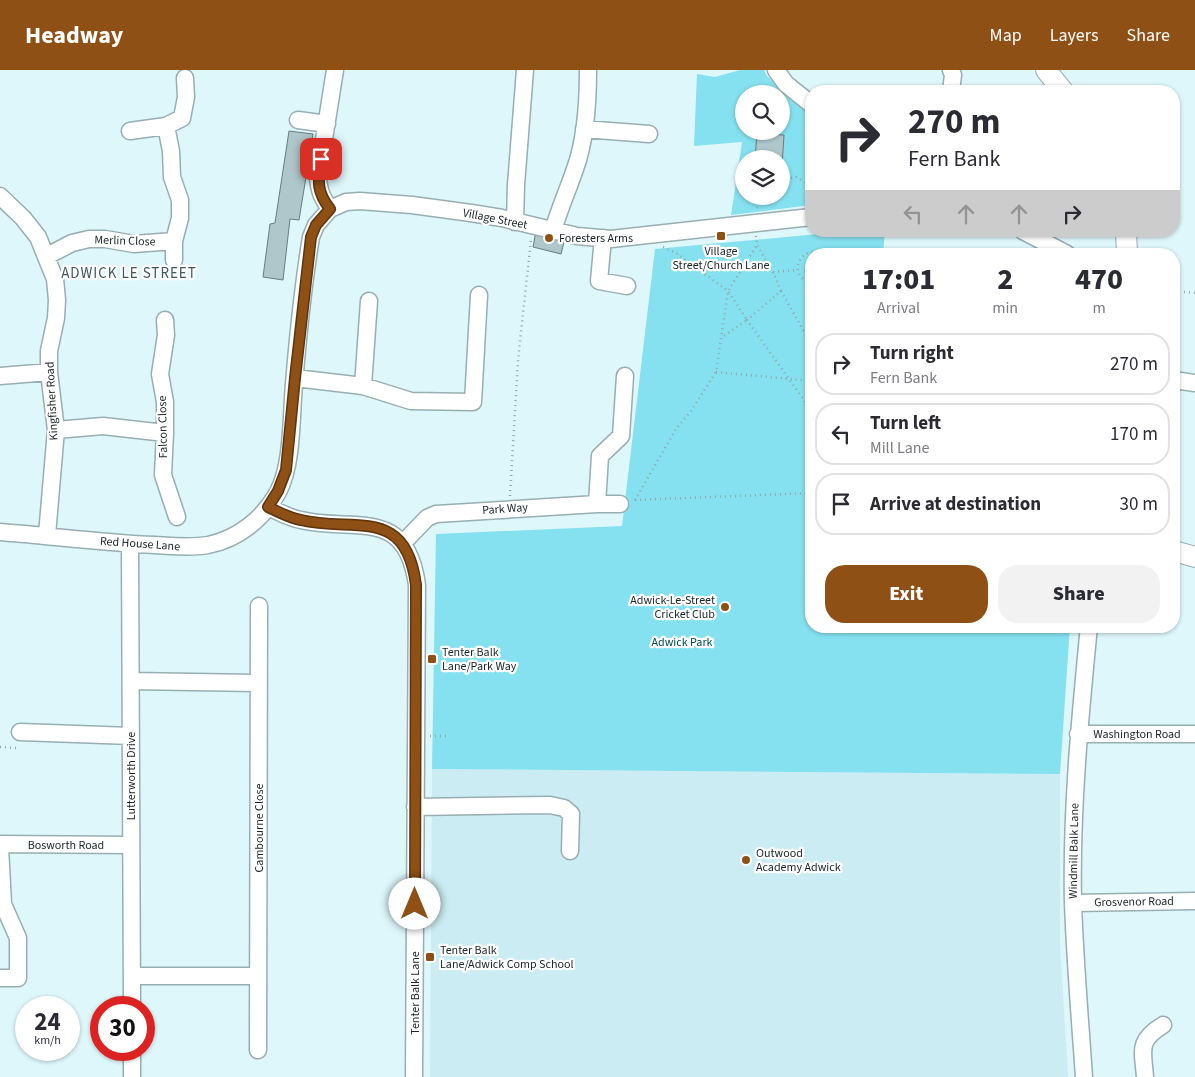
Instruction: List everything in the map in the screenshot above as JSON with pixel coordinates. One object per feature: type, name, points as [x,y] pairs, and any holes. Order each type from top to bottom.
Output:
[{"type":"main road","points":[[1046,70],[1058,85]]},
{"type":"main road","points":[[1180,553],[1195,557]]},
{"type":"street","points":[[330,209],[319,191],[318,177],[335,70]]},
{"type":"street","points":[[515,222],[525,70]]},
{"type":"street","points":[[776,70],[786,84],[805,99]]},
{"type":"street","points":[[951,70],[953,75],[952,85]]},
{"type":"street","points":[[130,131],[166,126],[182,118],[186,97],[185,78]]},
{"type":"street","points":[[553,231],[558,210],[576,168],[584,128],[588,78]]},
{"type":"street","points":[[298,120],[327,124]]},
{"type":"street","name":"Merlin Close","points":[[46,256],[72,243],[89,239],[105,239],[134,244],[174,241],[180,218],[180,200],[172,177],[171,151],[166,126]]},
{"type":"street","points":[[584,128],[649,134]]},
{"type":"street","name":"Kingfisher Road","points":[[0,196],[23,218],[38,237],[55,279],[56,318],[49,351],[49,372],[56,430],[47,535]]},
{"type":"street","name":"Village Street","points":[[330,209],[346,202],[377,202],[471,213],[578,236],[603,238],[805,218]]},
{"type":"street","name":"Red House Lane","points":[[0,532],[130,544],[188,547],[208,545],[226,539],[242,532],[254,523],[268,507],[278,491],[286,470],[311,237],[316,225],[330,209]]},
{"type":"street","points":[[1034,237],[1056,248]]},
{"type":"street","points":[[603,238],[599,281],[627,286]]},
{"type":"street","points":[[174,241],[174,260]]},
{"type":"street","points":[[295,378],[363,386],[412,401],[473,402],[479,295]]},
{"type":"street","points":[[363,386],[369,301]]},
{"type":"street","name":"Falcon Close","points":[[165,328],[160,374],[165,402],[163,475],[177,517]]},
{"type":"street","points":[[0,376],[49,372]]},
{"type":"street","points":[[597,504],[600,456],[621,436],[625,376]]},
{"type":"street","points":[[1180,381],[1195,383]]},
{"type":"street","points":[[56,430],[103,426],[165,433]]},
{"type":"street","name":"Park Way","points":[[402,544],[427,518],[436,514],[627,502]]},
{"type":"street","name":"Tenter Balk Lane","points":[[268,507],[301,520],[378,528],[389,533],[402,544],[414,566],[416,585],[414,1077]]},
{"type":"street","name":"Lutterworth Drive","points":[[130,544],[132,996]]},
{"type":"street","name":"Cambourne Close","points":[[258,1050],[259,606]]},
{"type":"street","name":"Windmill Balk Lane","points":[[1084,1077],[1073,903],[1078,734],[1088,633]]},
{"type":"street","points":[[131,681],[259,683]]},
{"type":"street","points":[[20,732],[131,736]]},
{"type":"street","name":"Washington Road","points":[[1078,734],[1195,734]]},
{"type":"street","points":[[415,807],[550,805],[564,808],[571,814],[570,851]]},
{"type":"street","name":"Bosworth Road","points":[[0,846],[131,845]]},
{"type":"street","points":[[0,846],[3,904],[18,938],[18,978],[0,978]]},
{"type":"street","name":"Grosvenor Road","points":[[1073,903],[1195,901]]},
{"type":"street","points":[[132,976],[258,976]]},
{"type":"street","points":[[1145,1077],[1143,1046],[1151,1032],[1163,1025]]},
{"type":"street","points":[[132,1061],[132,1077]]},
{"type":"path","points":[[790,178],[796,178],[805,182]]},
{"type":"path","points":[[627,502],[716,372],[728,291],[756,245],[756,223]]},
{"type":"path","points":[[509,509],[518,360],[533,226]]},
{"type":"path","points":[[654,234],[653,243],[676,253],[728,291],[805,402]]},
{"type":"path","points":[[756,245],[773,272],[781,291],[805,333]]},
{"type":"path","points":[[805,255],[800,258],[798,270],[802,279],[805,281]]},
{"type":"path","points":[[773,272],[798,270]]},
{"type":"path","points":[[721,338],[747,320],[781,291]]},
{"type":"path","points":[[1180,292],[1195,293]]},
{"type":"path","points":[[716,372],[805,380]]},
{"type":"path","points":[[627,502],[805,493]]},
{"type":"path","points":[[416,736],[449,736]]},
{"type":"shaded area","name":"Outwood Academy Adwick","points":[[432,769],[1060,774],[1060,945],[1068,1077],[430,1077]]},
{"type":"green space","points":[[740,70],[764,70],[767,76],[777,85],[735,85],[735,140],[790,140],[790,96],[805,109],[805,206],[731,215],[735,188],[735,205],[790,205],[790,150],[741,150],[742,142],[694,146],[697,74],[715,77]]},
{"type":"green space","name":"Adwick Park","points":[[805,235],[805,237],[884,237],[884,248],[805,248],[805,633],[1070,633],[1060,774],[432,769],[436,534],[622,526],[655,249]]},
{"type":"building","points":[[289,131],[313,134],[299,220],[290,219],[283,280],[263,277],[270,224],[275,223]]},
{"type":"building","points":[[757,140],[784,140],[783,150],[756,150]]},
{"type":"building","points":[[536,231],[565,238],[561,254],[533,247]]},
{"type":"place","name":"Village Street/Church Lane","points":[[721,236]]},
{"type":"place","name":"Foresters Arms","points":[[549,238]]},
{"type":"place","name":"Adwick-Le-Street Cricket Club","points":[[725,607]]},
{"type":"place","name":"Tenter Balk Lane/Park Way","points":[[432,659]]},
{"type":"place","name":"Outwood Academy Adwick","points":[[746,860]]},
{"type":"place","name":"Tenter Balk Lane/Adwick Comp School","points":[[430,957]]},
{"type":"district","name":"ADWICK LE STREET","points":[[129,273]]},
{"type":"route","points":[[321,159],[318,177],[319,191],[330,209],[316,225],[311,237],[286,470],[278,491],[268,507],[281,514],[301,520],[378,528],[389,533],[402,544],[414,566],[416,585],[415,904]]}]
